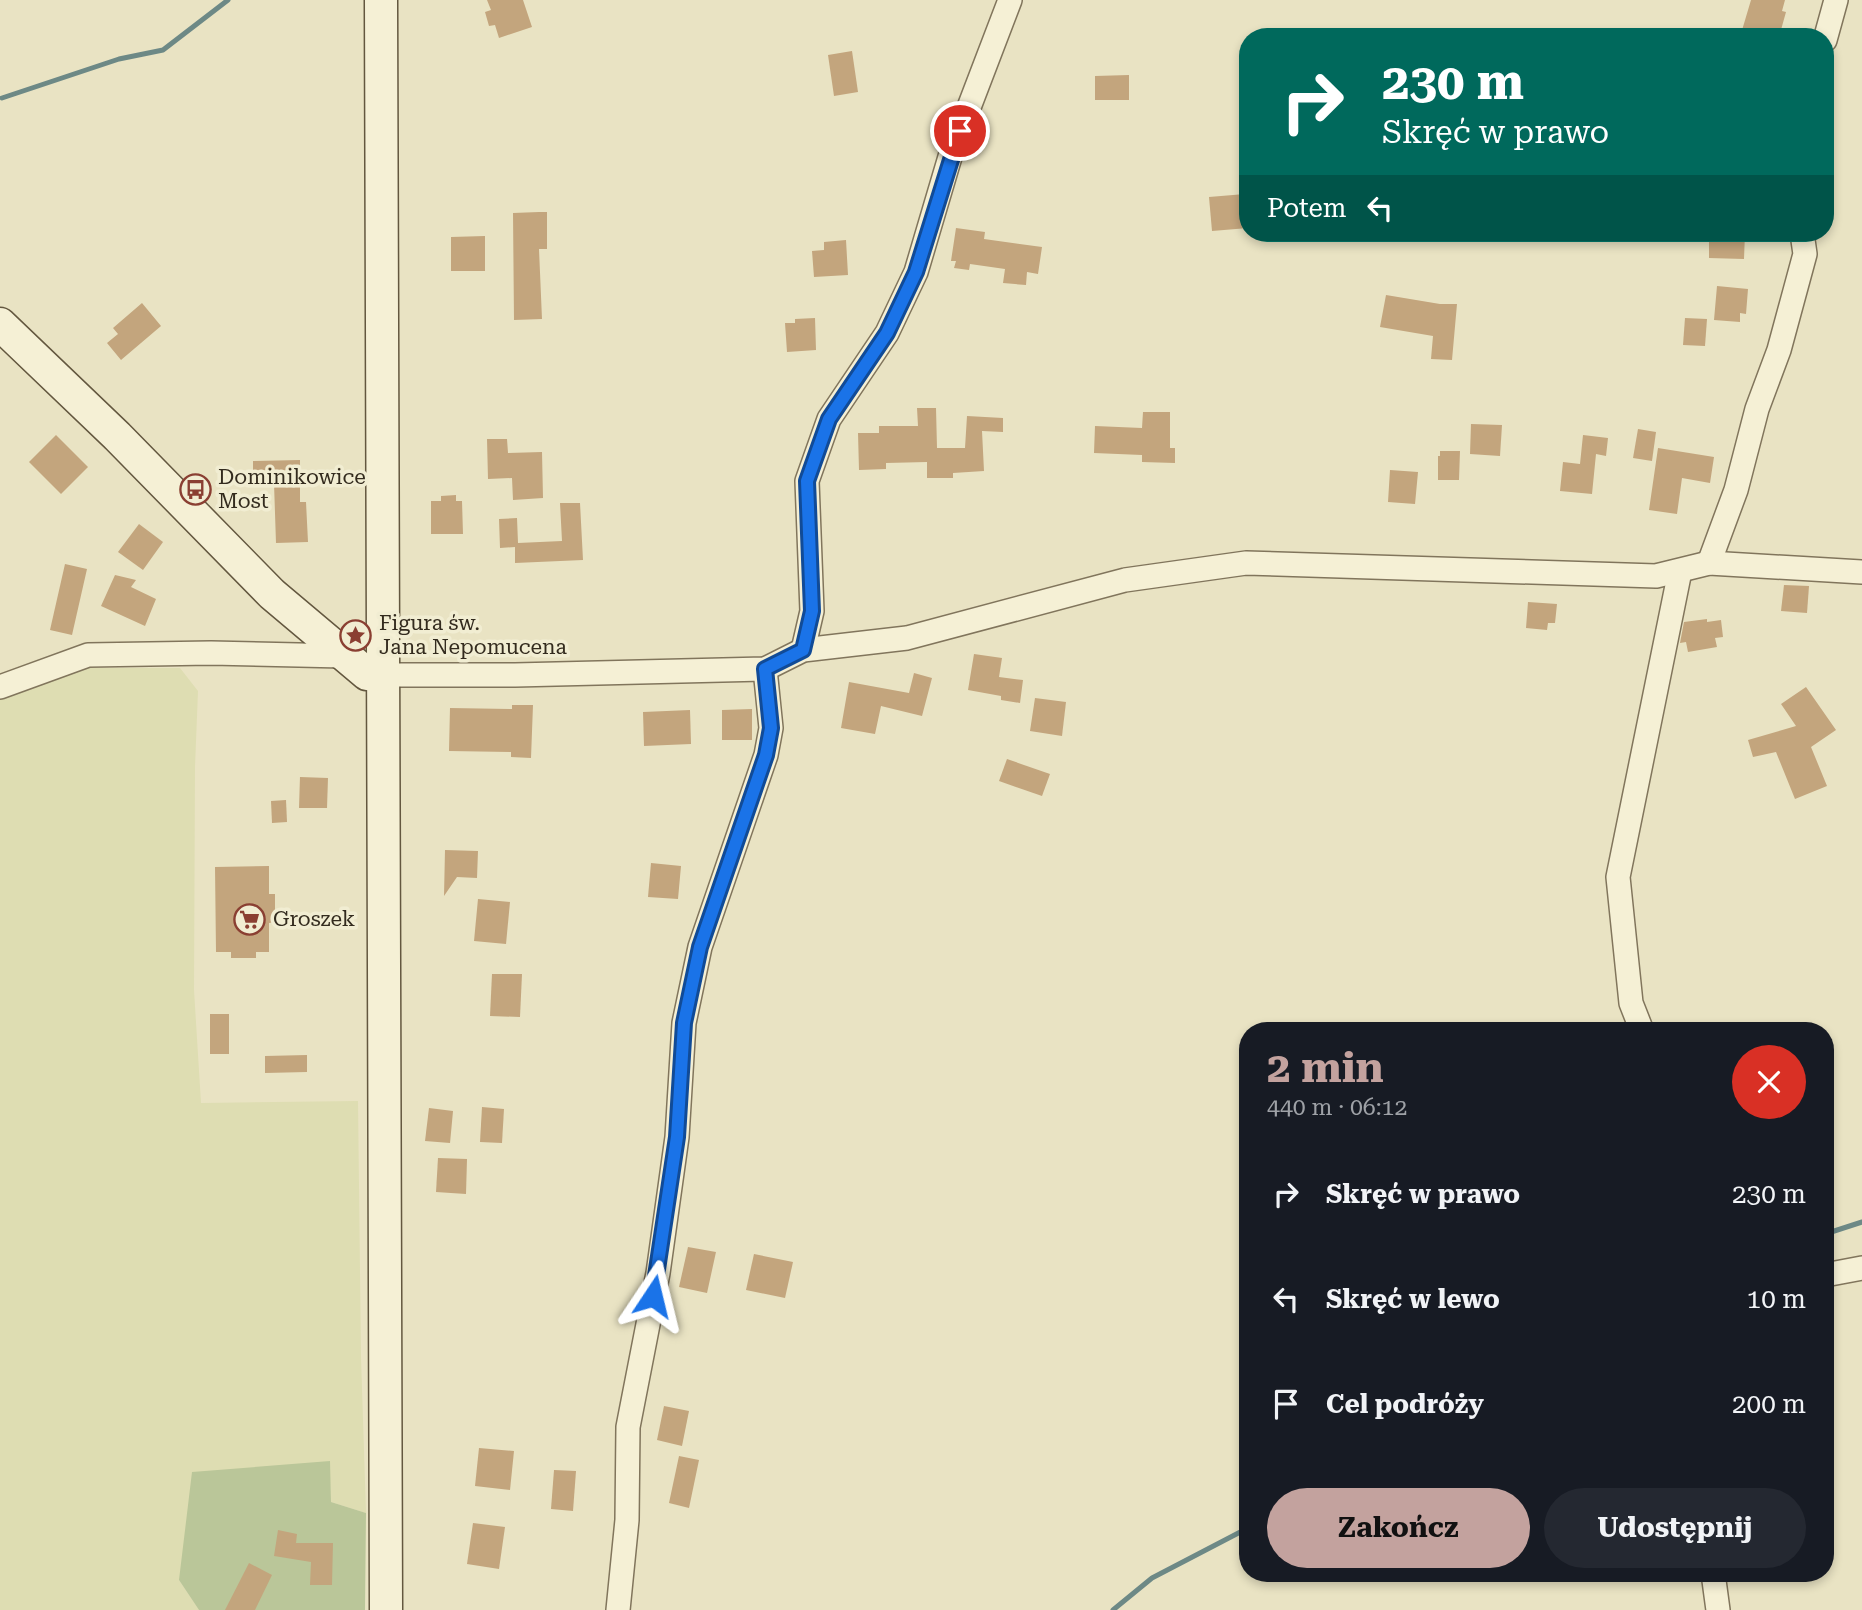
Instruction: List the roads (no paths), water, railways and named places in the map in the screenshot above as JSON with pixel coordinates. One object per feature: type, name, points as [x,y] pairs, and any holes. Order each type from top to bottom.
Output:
[{"type":"main road","points":[[382,0],[386,1610]]},
{"type":"main road","points":[[0,324],[117,436],[272,594],[343,656],[368,674],[383,675]]},
{"type":"street","points":[[803,650],[812,611],[807,481],[829,419],[887,333],[916,272],[950,157],[1010,0]]},
{"type":"street","points":[[1828,28],[1836,0]]},
{"type":"street","points":[[1709,563],[1736,490],[1758,409],[1779,350],[1805,254],[1803,242]]},
{"type":"street","points":[[383,675],[765,669],[803,650],[907,638],[1125,580],[1246,563],[1656,576],[1709,563],[1862,572]]},
{"type":"street","points":[[1638,1022],[1631,1003],[1618,877],[1680,571]]},
{"type":"street","points":[[0,687],[88,654],[343,656]]},
{"type":"street","points":[[618,1610],[627,1520],[628,1427],[658,1273],[677,1137],[684,1023],[700,947],[766,755],[771,728],[765,669]]},
{"type":"street","points":[[1834,1273],[1862,1268]]},
{"type":"street","points":[[1714,1582],[1718,1610]]},
{"type":"waterway","points":[[2,98],[119,59],[163,50],[228,0]]},
{"type":"waterway","points":[[1834,1231],[1862,1222]]},
{"type":"waterway","points":[[1113,1610],[1152,1578],[1239,1533]]},
{"type":"place","name":"Dominikowice Most","points":[[195,489]]},
{"type":"place","name":"Figura św. Jana Nepomucena","points":[[356,635]]},
{"type":"place","name":"Groszek","points":[[250,919]]}]
